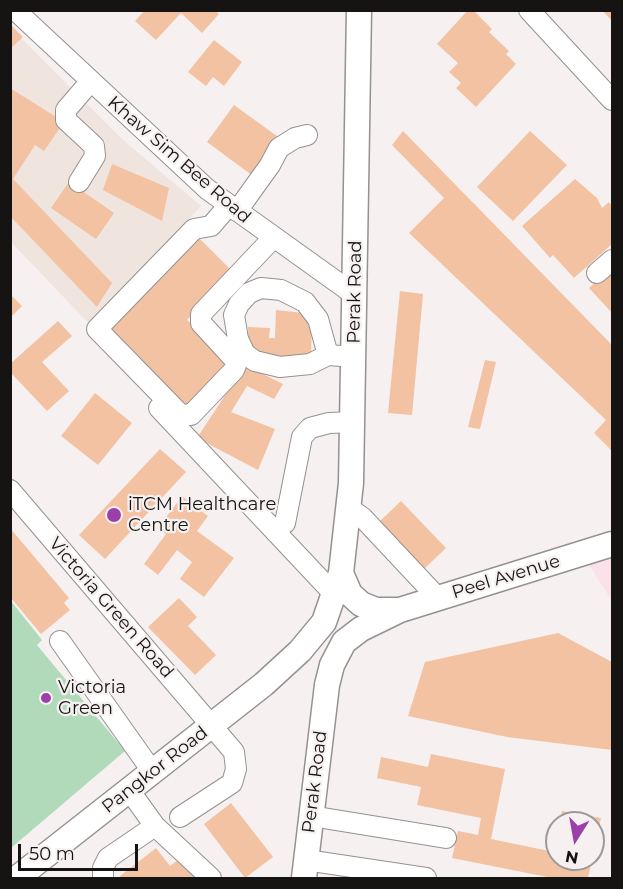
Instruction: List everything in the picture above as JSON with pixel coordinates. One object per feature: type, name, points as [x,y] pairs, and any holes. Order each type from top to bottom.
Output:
[{"type":"main road","name":"Perak Road","points":[[338,583],[349,508],[354,422],[359,10]]},
{"type":"main road","name":"Peel Avenue","points":[[327,685],[332,665],[344,642],[361,629],[400,610],[612,544]]},
{"type":"main road","name":"Peel Avenue","points":[[338,583],[361,604],[376,610],[400,610]]},
{"type":"main road","name":"Pangkor Road","points":[[17,879],[264,684],[320,630],[338,583]]},
{"type":"main road","name":"Pangkor Road","points":[[264,684],[307,662],[318,667],[327,685]]},
{"type":"main road","name":"Perak Road","points":[[305,869],[327,685]]},
{"type":"street","name":"Khaw Sim Bee Road","points":[[15,10],[207,189],[355,295]]},
{"type":"street","points":[[529,10],[612,100]]},
{"type":"street","points":[[79,182],[95,156],[94,146],[66,120],[66,110],[90,82]]},
{"type":"street","points":[[273,238],[201,314],[201,323],[235,360],[236,365],[234,370],[191,415],[180,414],[97,329],[194,229],[211,226],[233,208],[279,148],[294,138],[307,135]]},
{"type":"street","points":[[597,273],[612,260]]},
{"type":"street","points":[[328,355],[318,319],[305,302],[281,290],[261,288],[249,293],[239,304],[234,315],[238,339],[245,354],[255,361],[279,366],[310,364],[328,355],[354,357]]},
{"type":"street","points":[[95,338],[338,583]]},
{"type":"street","points":[[285,523],[302,437],[310,428],[329,423],[354,422]]},
{"type":"street","name":"Victoria Green Road","points":[[10,490],[234,752],[236,768],[232,783],[180,817]]},
{"type":"street","points":[[349,508],[370,526],[438,598]]},
{"type":"street","points":[[60,641],[152,771]]},
{"type":"street","points":[[129,790],[155,826],[211,879]]},
{"type":"street","points":[[311,816],[446,838]]},
{"type":"street","points":[[103,879],[103,868],[108,858],[155,826]]},
{"type":"street","points":[[305,869],[359,869],[426,879]]},
{"type":"street","points":[[334,879],[359,869]]},
{"type":"shaded area","points":[[10,27],[122,139],[201,206],[92,327],[11,242]]},
{"type":"shaded area","points":[[612,554],[612,601],[587,562]]},
{"type":"green space","name":"Victoria Green","points":[[11,601],[42,640],[37,645],[125,751],[11,848]]},
{"type":"building","points":[[145,10],[215,10],[219,14],[202,33],[181,13],[156,40],[135,21]]},
{"type":"building","points":[[468,10],[473,10],[492,29],[489,32],[509,51],[506,54],[516,64],[476,107],[456,88],[461,83],[449,72],[458,63],[437,44]]},
{"type":"building","points":[[602,10],[612,10],[612,21]]},
{"type":"building","points":[[10,24],[23,37],[10,49]]},
{"type":"building","points":[[214,40],[242,62],[224,86],[213,77],[206,86],[188,72]]},
{"type":"building","points":[[10,88],[64,122],[44,151],[35,145],[13,179],[112,283],[97,307],[10,216]]},
{"type":"building","points":[[234,105],[281,139],[253,176],[207,142]]},
{"type":"building","points":[[403,131],[612,345],[612,451],[594,433],[606,420],[409,233],[444,198],[392,145]]},
{"type":"building","points":[[530,131],[567,165],[513,221],[477,187]]},
{"type":"building","points":[[112,164],[169,188],[162,221],[103,190]]},
{"type":"building","points":[[575,179],[597,198],[602,208],[609,202],[612,206],[612,244],[574,278],[553,255],[550,258],[522,226]]},
{"type":"building","points":[[69,182],[114,213],[96,239],[51,208]]},
{"type":"building","points":[[195,234],[232,271],[187,320],[231,362],[181,413],[103,329]]},
{"type":"building","points":[[610,268],[612,271],[612,313],[589,288]]},
{"type":"building","points":[[400,291],[423,294],[412,415],[388,413]]},
{"type":"building","points":[[10,294],[22,306],[10,318]]},
{"type":"building","points":[[276,310],[312,314],[311,359],[249,354],[248,327],[270,328],[269,338],[275,338]]},
{"type":"building","points":[[58,321],[72,336],[42,362],[69,391],[47,411],[10,372],[10,364]]},
{"type":"building","points":[[485,360],[496,362],[480,429],[468,427]]},
{"type":"building","points":[[245,365],[283,384],[274,399],[247,386],[231,412],[275,429],[258,470],[197,438]]},
{"type":"building","points":[[95,393],[132,423],[98,465],[61,436]]},
{"type":"building","points":[[160,449],[186,472],[105,559],[79,535]]},
{"type":"building","points":[[182,496],[208,516],[197,531],[234,558],[204,597],[180,579],[192,562],[177,550],[158,575],[144,564],[166,534],[158,528]]},
{"type":"building","points":[[401,501],[446,548],[424,569],[378,523]]},
{"type":"building","points":[[10,528],[69,598],[64,603],[70,610],[41,634],[10,597]]},
{"type":"building","points":[[179,598],[197,617],[188,626],[216,655],[195,675],[148,627]]},
{"type":"building","points":[[558,633],[612,662],[612,750],[507,737],[408,716],[425,662]]},
{"type":"building","points":[[431,754],[505,769],[491,839],[545,850],[545,871],[589,871],[588,878],[552,878],[452,858],[458,831],[478,835],[481,818],[417,805],[421,787],[377,778],[381,757],[428,767]]},
{"type":"building","points":[[231,803],[273,857],[245,878],[204,824]]},
{"type":"building","points":[[156,848],[170,866],[182,857],[198,878],[122,878],[120,876]]},
{"type":"place","name":"iTCM Healthcare Centre","points":[[114,515]]},
{"type":"place","name":"Victoria Green","points":[[46,698]]}]
